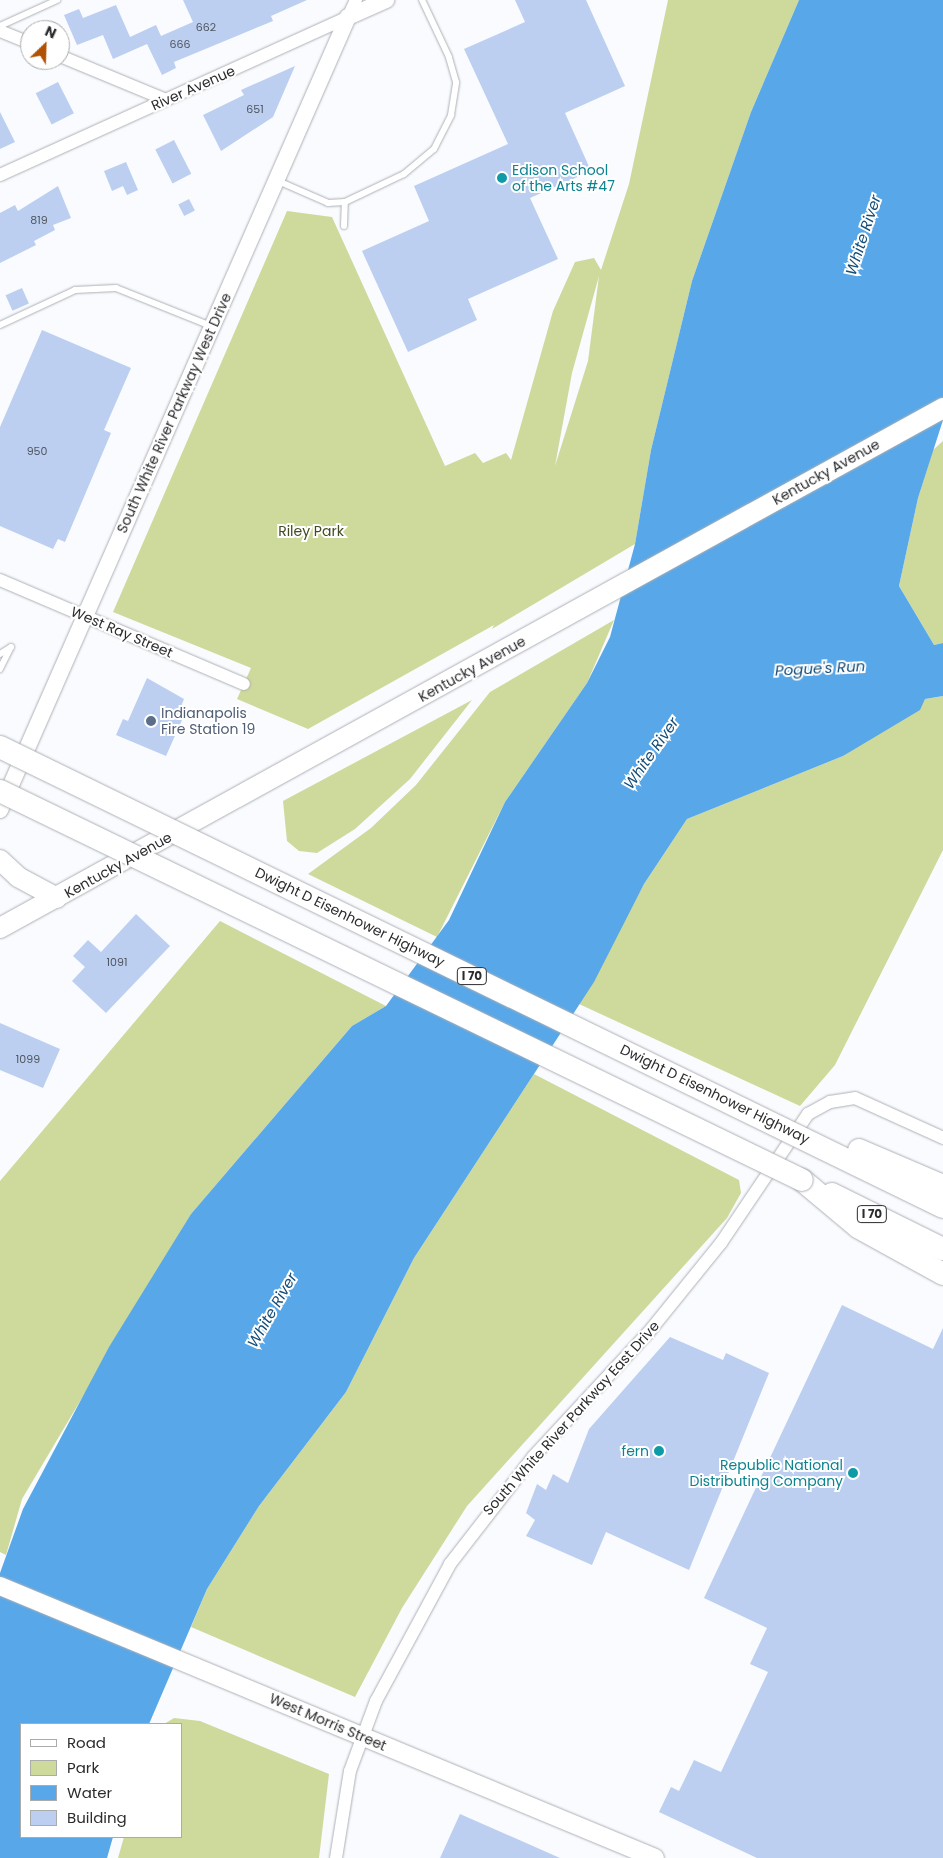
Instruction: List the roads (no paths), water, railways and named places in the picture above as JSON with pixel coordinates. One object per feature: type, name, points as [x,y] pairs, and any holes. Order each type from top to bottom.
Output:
[{"type":"highway","name":"Dwight D Eisenhower Highway","points":[[0,747],[663,1068],[943,1207]]},
{"type":"highway","name":"I 70","points":[[0,791],[943,1249]]},
{"type":"highway","points":[[663,1068],[943,1186]]},
{"type":"highway","points":[[802,1180],[858,1227],[943,1274]]},
{"type":"main road","name":"Kentucky Avenue","points":[[0,928],[943,408]]},
{"type":"main road","points":[[0,860],[18,877],[57,898]]},
{"type":"main road","name":"West Morris Street","points":[[0,1586],[656,1858]]},
{"type":"street","points":[[348,17],[356,0]]},
{"type":"street","name":"River Avenue","points":[[0,176],[386,0]]},
{"type":"street","name":"South White River Parkway West Drive","points":[[0,810],[348,17]]},
{"type":"street","points":[[0,31],[20,39]]},
{"type":"street","points":[[70,60],[166,100]]},
{"type":"street","name":"West Ray Street","points":[[0,580],[244,684]]},
{"type":"street","name":"South White River Parkway East Drive","points":[[336,1858],[347,1784],[362,1737],[376,1701],[442,1577],[481,1520],[722,1243],[808,1114],[837,1100],[866,1100],[943,1138]]},
{"type":"lane","points":[[0,26],[57,0]]},
{"type":"lane","points":[[276,180],[328,203],[345,202],[404,174],[434,149],[451,115],[456,82],[449,57],[422,0]]},
{"type":"lane","points":[[344,226],[345,202]]},
{"type":"lane","points":[[0,325],[75,290],[116,288],[212,326]]},
{"type":"lane","points":[[0,654],[11,647],[0,669]]},
{"type":"water","points":[[799,0],[943,0],[943,420],[918,498],[899,586],[934,645],[943,643],[943,696],[925,699],[920,710],[843,756],[687,819],[644,884],[594,982],[414,1258],[346,1392],[259,1506],[207,1589],[149,1723],[20,1723],[20,1838],[113,1838],[107,1858],[0,1858],[0,1573],[23,1509],[109,1347],[191,1214],[352,1026],[386,1006],[449,920],[505,802],[587,683],[610,637],[635,544],[651,450],[692,281],[751,112]]},
{"type":"place","name":"Edison School of the Arts #47","points":[[502,178]]},
{"type":"place","name":"Indianapolis Fire Station 19","points":[[151,721]]},
{"type":"place","name":"fern","points":[[659,1451]]},
{"type":"place","name":"Republic National Distributing Company","points":[[853,1473]]},
{"type":"water label","name":"White River","points":[[863,235]]},
{"type":"water label","name":"Pogue's Run","points":[[820,668]]},
{"type":"water label","name":"White River","points":[[651,753]]},
{"type":"water label","name":"White River","points":[[272,1310]]},
{"type":"park label","name":"Riley Park","points":[[311,531]]}]
